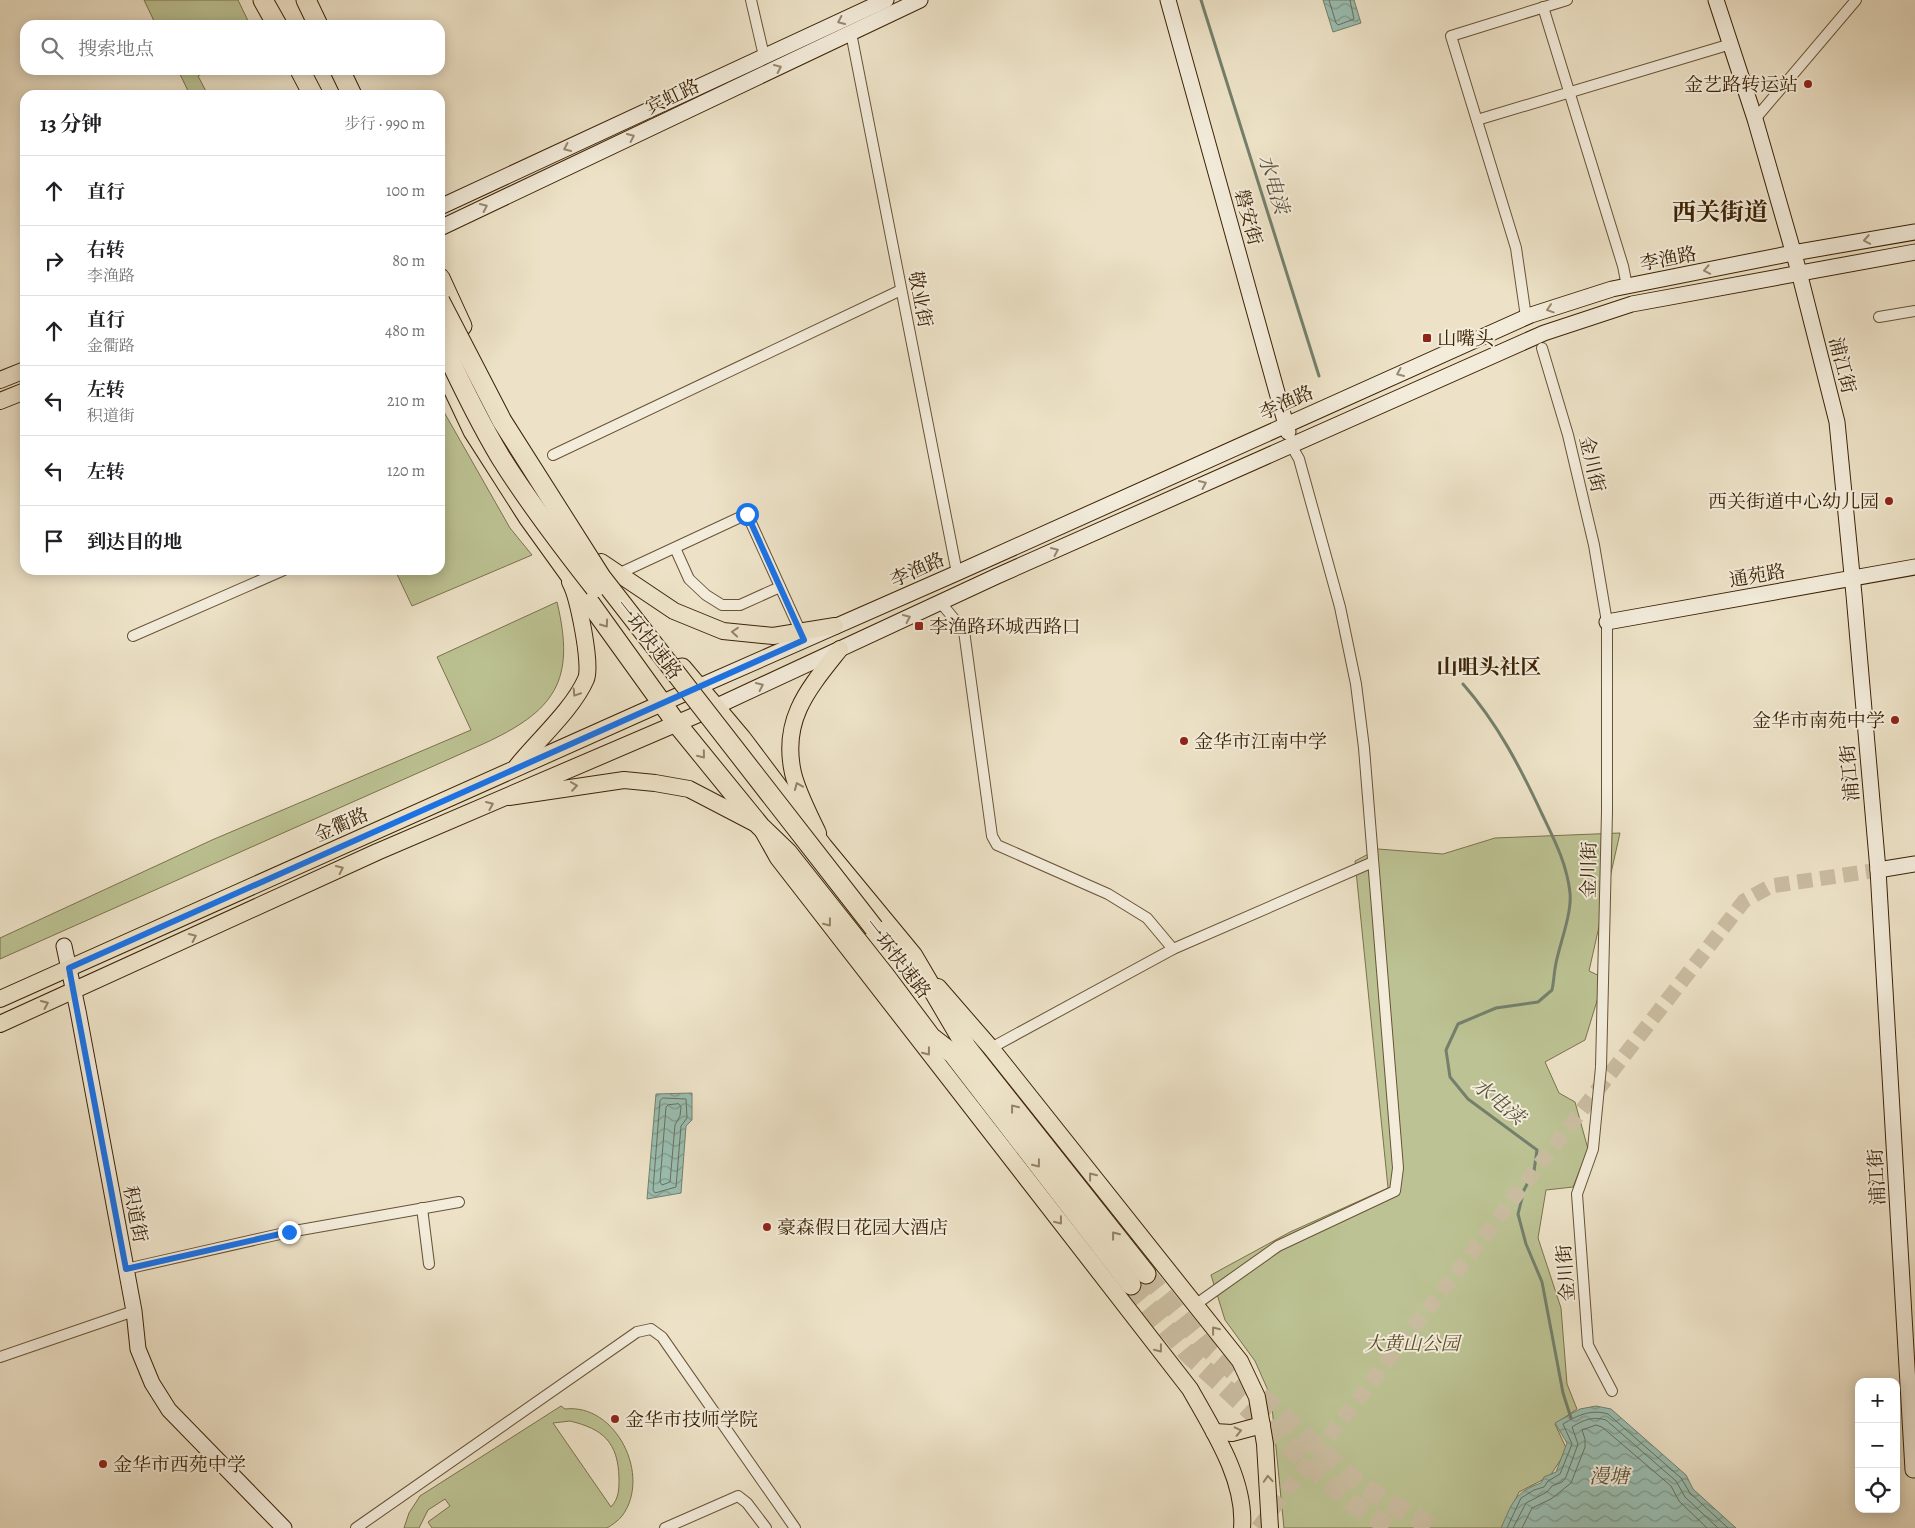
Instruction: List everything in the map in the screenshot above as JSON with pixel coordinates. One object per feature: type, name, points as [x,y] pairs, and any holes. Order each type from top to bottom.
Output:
[{"type":"highway","points":[[263,0],[274,20]]},
{"type":"highway","points":[[276,0],[286,20]]},
{"type":"highway","points":[[294,0],[304,20]]},
{"type":"highway","points":[[306,0],[316,20]]},
{"type":"highway","points":[[303,75],[310,90]]},
{"type":"highway","points":[[313,75],[320,90]]},
{"type":"highway","points":[[330,75],[338,90]]},
{"type":"highway","points":[[342,75],[350,90]]},
{"type":"highway","points":[[445,289],[494,393],[560,501],[625,599],[716,707],[823,847],[913,956],[960,1051],[1131,1285]]},
{"type":"highway","name":"一环快速路","points":[[445,311],[502,421],[601,577],[960,1051]]},
{"type":"highway","name":"一环快速路","points":[[445,350],[465,393],[502,458],[566,551],[795,846],[869,930]]},
{"type":"highway","points":[[445,372],[473,431],[528,517],[677,724],[760,826],[787,852],[886,976],[931,1037],[960,1051],[1146,1274]]},
{"type":"main road","name":"宾虹路","points":[[445,205],[886,0]]},
{"type":"main road","name":"宾虹路","points":[[445,226],[920,0]]},
{"type":"main road","name":"磐安街","points":[[1168,0],[1291,445]]},
{"type":"main road","name":"浦江街","points":[[1716,0],[1756,119],[1799,272],[1837,422],[1878,870],[1913,1470]]},
{"type":"main road","name":"李渔路","points":[[835,626],[958,573],[1526,317],[1612,289],[1793,253],[1915,232]]},
{"type":"main road","name":"李渔路","points":[[716,707],[1291,445],[1553,330],[1632,304],[1915,252]]},
{"type":"main road","points":[[0,380],[20,372]]},
{"type":"main road","points":[[0,401],[20,393]]},
{"type":"main road","points":[[600,562],[674,611],[723,631],[773,636],[802,636]]},
{"type":"main road","points":[[515,768],[557,720],[586,677],[584,630],[574,590],[561,564]]},
{"type":"main road","name":"通苑路","points":[[1607,622],[1915,567]]},
{"type":"main road","points":[[698,687],[802,636],[835,626]]},
{"type":"main road","points":[[823,847],[793,774],[790,745],[794,718],[807,691],[840,649]]},
{"type":"main road","name":"金衢路","points":[[0,999],[698,687]]},
{"type":"main road","points":[[0,1024],[378,852],[716,707]]},
{"type":"main road","points":[[509,797],[624,780],[655,783],[689,789],[760,826],[778,858],[1190,1389],[1226,1456],[1240,1495],[1243,1515],[1242,1528]]},
{"type":"main road","points":[[1878,870],[1915,864]]},
{"type":"main road","name":"积道街","points":[[64,946],[134,1311],[138,1349],[152,1384],[169,1410],[284,1528]]},
{"type":"main road","points":[[913,956],[991,1048],[1240,1361],[1257,1397],[1265,1444],[1270,1528]]},
{"type":"main road","points":[[1214,1432],[1232,1433],[1262,1425]]},
{"type":"street","points":[[751,0],[764,56]]},
{"type":"street","points":[[1526,317],[1516,248],[1451,36],[1566,0]]},
{"type":"street","points":[[1756,119],[1856,0]]},
{"type":"street","points":[[1543,8],[1628,286]]},
{"type":"street","name":"敬业街","points":[[851,33],[958,573]]},
{"type":"street","points":[[1477,120],[1731,44]]},
{"type":"street","points":[[553,455],[901,290]]},
{"type":"street","points":[[1879,317],[1915,311]]},
{"type":"street","name":"金川街","points":[[1542,348],[1568,435],[1594,545],[1607,622],[1607,812],[1600,1067],[1593,1149],[1577,1194],[1588,1344],[1612,1391]]},
{"type":"street","points":[[1195,1305],[1278,1246],[1395,1191],[1398,1168],[1364,748],[1354,674],[1340,607],[1299,459],[1291,445]]},
{"type":"street","points":[[618,574],[747,514],[802,636]]},
{"type":"street","points":[[675,548],[689,579],[706,595],[722,605],[740,605],[780,587]]},
{"type":"street","points":[[133,636],[273,575]]},
{"type":"street","points":[[941,603],[964,631],[992,836],[998,845],[1108,894],[1147,918],[1173,949]]},
{"type":"street","points":[[991,1048],[1173,949],[1373,862]]},
{"type":"street","points":[[126,1269],[289,1232],[459,1202]]},
{"type":"street","points":[[422,1208],[429,1264]]},
{"type":"street","points":[[0,1357],[134,1311]]},
{"type":"street","points":[[356,1528],[637,1332],[651,1329],[662,1337],[794,1528]]},
{"type":"street","points":[[665,1528],[738,1496],[748,1503],[766,1528]]},
{"type":"street","points":[[654,1528],[659,1528]]},
{"type":"green space","points":[[144,0],[238,0],[248,20],[154,20]]},
{"type":"green space","points":[[180,75],[200,75],[198,76],[205,90],[188,90]]},
{"type":"green space","points":[[445,414],[510,528],[532,555],[412,606],[397,575],[445,575]]},
{"type":"green space","points":[[557,602],[564,653],[561,673],[554,690],[543,705],[528,719],[508,732],[0,959],[0,938],[212,840],[471,730],[437,657]]},
{"type":"green space","name":"大黄山公园","points":[[1620,833],[1589,971],[1604,978],[1585,1040],[1545,1062],[1559,1093],[1575,1102],[1588,1149],[1573,1187],[1546,1190],[1538,1238],[1561,1308],[1567,1384],[1577,1409],[1555,1424],[1567,1450],[1550,1476],[1519,1492],[1502,1528],[1284,1528],[1271,1397],[1255,1361],[1225,1320],[1211,1275],[1290,1232],[1388,1188],[1355,861],[1378,849],[1443,854],[1495,838]]},
{"type":"green space","points":[[561,1406],[565,1409],[583,1410],[600,1418],[613,1430],[624,1445],[631,1463],[633,1482],[630,1500],[622,1516],[607,1528],[432,1528],[428,1522],[450,1506],[445,1499],[428,1510],[419,1528],[404,1528],[409,1513],[420,1496]],"holes":[[[570,1421],[582,1424],[600,1433],[612,1446],[616,1455],[619,1490],[616,1500],[611,1507],[553,1423]]]},
{"type":"water","points":[[1323,0],[1354,0],[1361,23],[1333,32]]},
{"type":"water","points":[[692,1093],[692,1120],[686,1126],[681,1193],[647,1199],[656,1094]]},
{"type":"water","name":"漫塘","points":[[1596,1406],[1611,1409],[1686,1475],[1693,1489],[1736,1528],[1501,1528],[1511,1506],[1519,1495],[1525,1490],[1541,1483],[1544,1477],[1556,1472],[1567,1443],[1555,1423],[1580,1409]]},
{"type":"waterway","name":"水电渎","points":[[1201,0],[1319,376]]},
{"type":"waterway","name":"水电渎","points":[[1463,684],[1498,730],[1517,763],[1555,842],[1563,862],[1570,893],[1569,910],[1556,963],[1552,990],[1538,1002],[1496,1008],[1458,1024],[1446,1050],[1450,1077],[1468,1099],[1537,1150],[1534,1171],[1524,1190],[1518,1214],[1526,1244],[1542,1282],[1563,1393],[1571,1418]]},
{"type":"tunnel","points":[[1258,1528],[1744,901],[1771,886],[1878,870]]},
{"type":"tunnel","points":[[1146,1274],[1202,1343],[1360,1485],[1433,1528]]},
{"type":"tunnel","points":[[1131,1285],[1188,1354],[1350,1502],[1391,1528]]},
{"type":"place","name":"金艺路转运站","points":[[1808,84]]},
{"type":"place","name":"山嘴头","points":[[1427,338]]},
{"type":"place","name":"西关街道中心幼儿园","points":[[1889,501]]},
{"type":"place","name":"李渔路环城西路口","points":[[919,626]]},
{"type":"place","name":"金华市南苑中学","points":[[1895,720]]},
{"type":"place","name":"金华市江南中学","points":[[1184,741]]},
{"type":"place","name":"豪森假日花园大酒店","points":[[767,1227]]},
{"type":"place","name":"金华市技师学院","points":[[615,1419]]},
{"type":"place","name":"金华市西苑中学","points":[[103,1464]]},
{"type":"district","name":"西关街道","points":[[1720,212]]},
{"type":"district","name":"山咀头社区","points":[[1489,667]]},
{"type":"route","points":[[289,1232],[126,1269],[69,968],[804,640],[747,514]]}]
